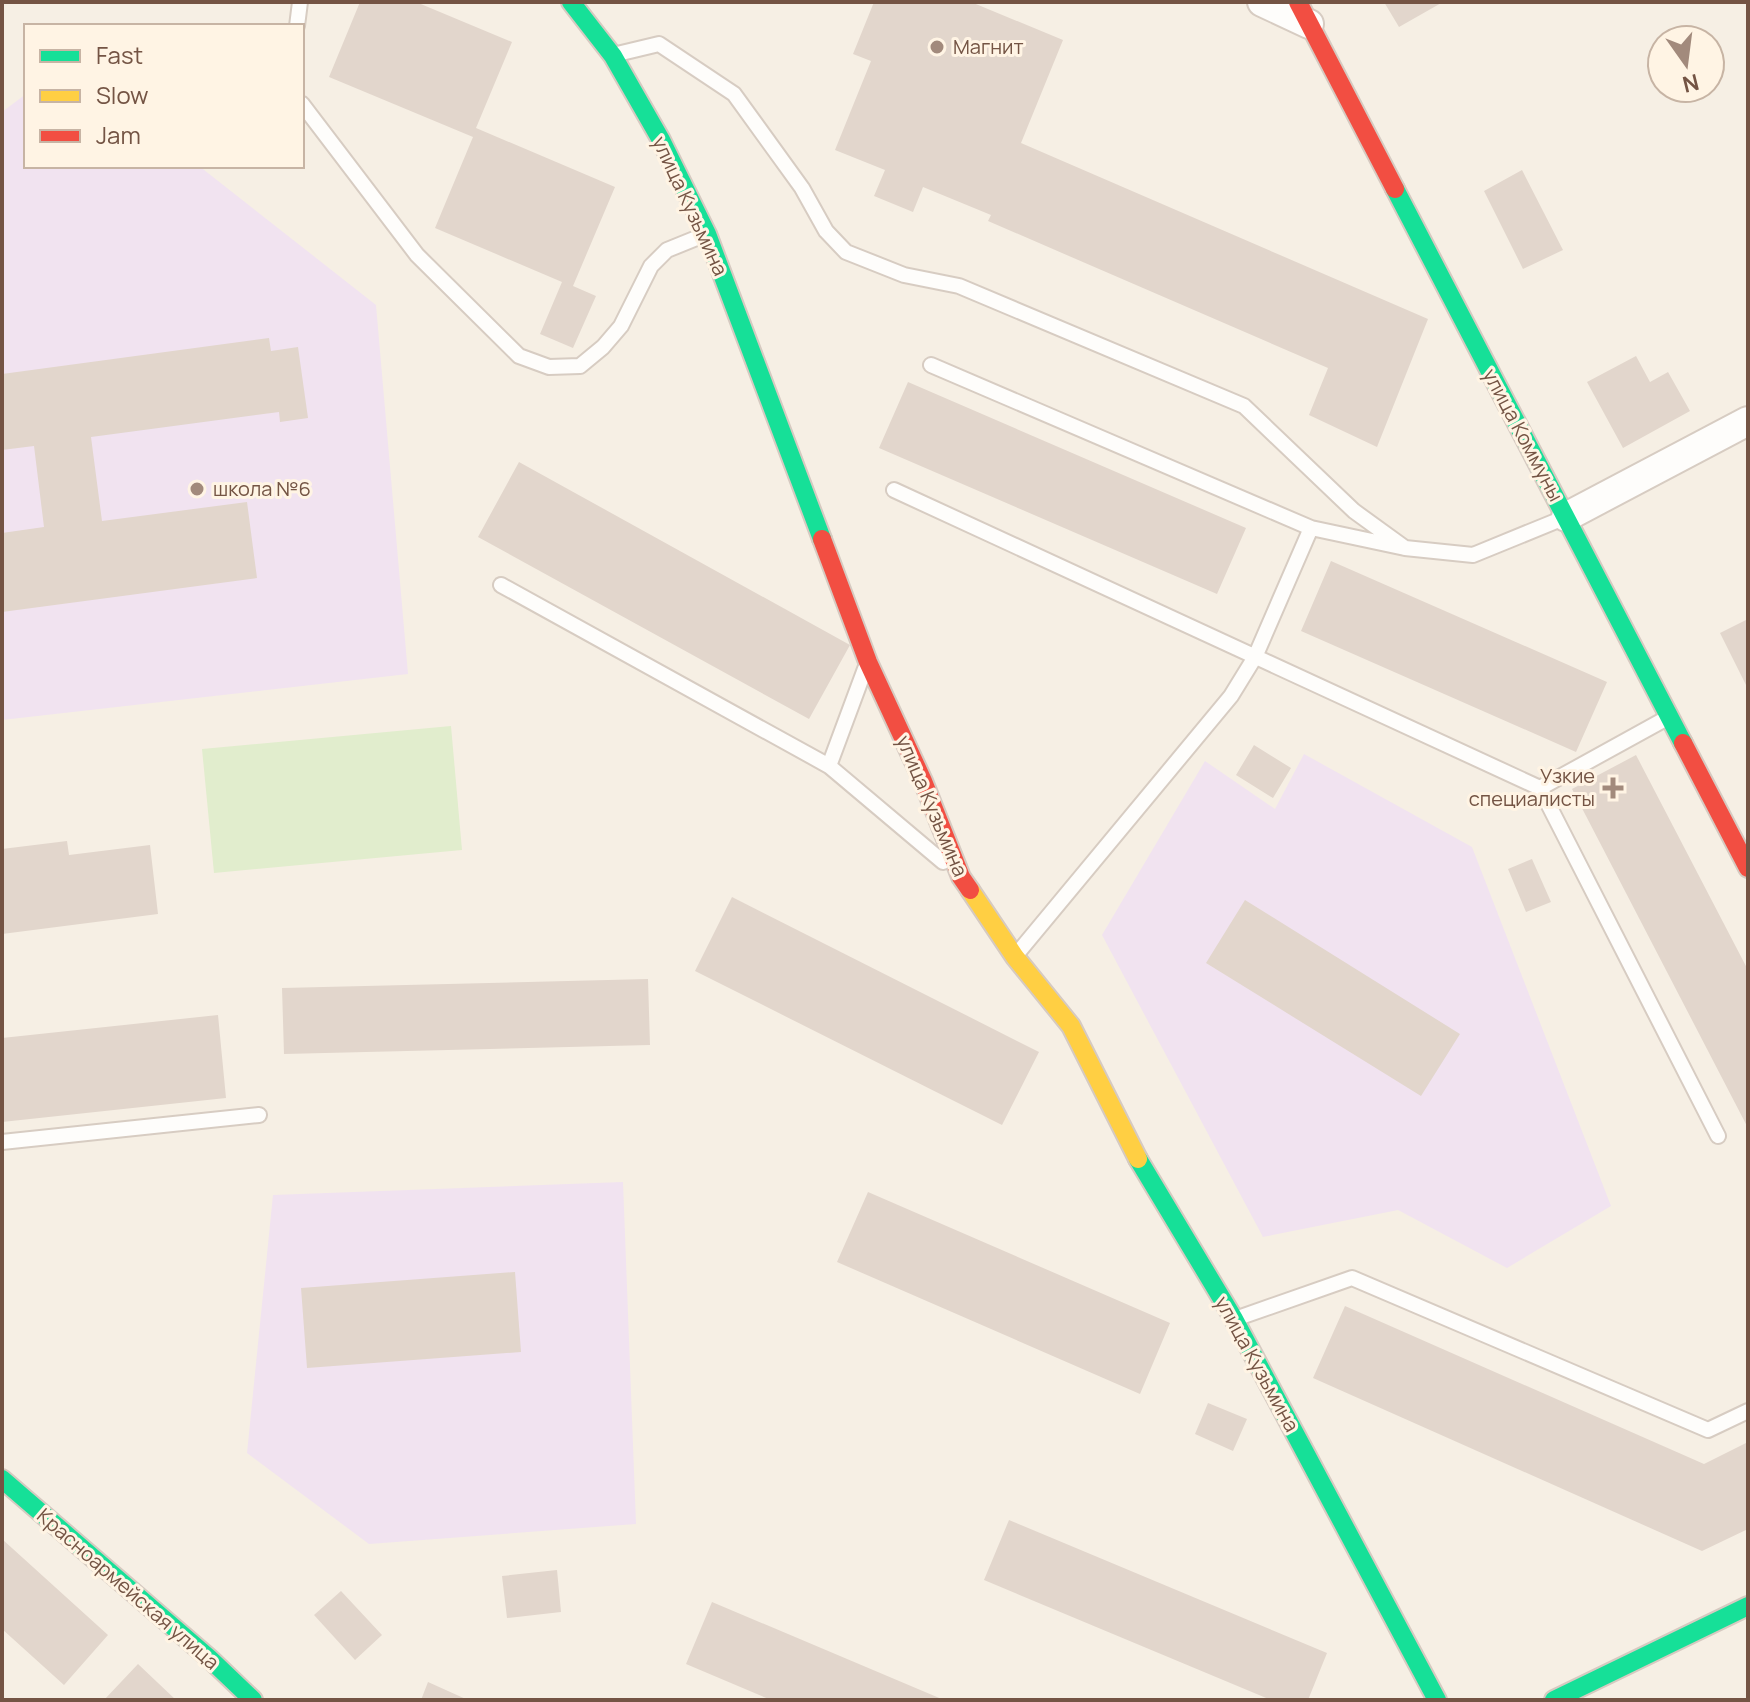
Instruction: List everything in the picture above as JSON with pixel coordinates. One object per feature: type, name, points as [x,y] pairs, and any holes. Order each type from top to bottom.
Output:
[{"type":"street","name":"улица Кузьмина","points":[[571,2],[613,56],[661,140],[707,234],[868,662],[923,781],[961,877],[1015,957],[1071,1026],[1151,1184],[1234,1319],[1437,1700]]},
{"type":"street","points":[[1262,2],[1303,13]]},
{"type":"street","name":"улица Коммуны","points":[[1303,13],[1748,868]]},
{"type":"street","points":[[1566,517],[1748,421]]},
{"type":"street","name":"Красноармейская улица","points":[[2,1479],[209,1658],[253,1700]]},
{"type":"street","points":[[1554,1700],[1748,1606]]},
{"type":"lane","points":[[297,24],[300,2]]},
{"type":"lane","points":[[613,56],[659,44],[734,94],[802,188],[826,231],[846,252],[904,275],[959,286],[1244,406],[1354,511],[1405,548]]},
{"type":"lane","points":[[304,107],[417,255],[519,356],[549,367],[580,366],[603,347],[621,326],[651,266],[667,250],[707,234]]},
{"type":"lane","points":[[931,365],[1311,528],[1405,548],[1473,555],[1566,517]]},
{"type":"lane","points":[[894,490],[1540,788],[1718,1136]]},
{"type":"lane","points":[[1015,957],[1231,696],[1255,657],[1311,528]]},
{"type":"lane","points":[[501,585],[829,766],[961,877]]},
{"type":"lane","points":[[829,766],[868,662]]},
{"type":"lane","points":[[1540,788],[1670,715]]},
{"type":"lane","points":[[2,1142],[259,1115]]},
{"type":"lane","points":[[1234,1319],[1352,1278],[1708,1430],[1748,1411]]},
{"type":"shaded area","name":"школа №6","points":[[24,96],[24,168],[202,168],[376,305],[408,674],[2,720],[2,112]]},
{"type":"shaded area","points":[[1304,754],[1472,847],[1611,1206],[1507,1268],[1398,1210],[1263,1237],[1102,935],[1205,761],[1275,809]]},
{"type":"shaded area","points":[[623,1182],[636,1524],[369,1544],[247,1453],[273,1195]]},
{"type":"green space","points":[[451,726],[462,850],[214,873],[202,749]]},
{"type":"building","points":[[360,2],[416,2],[512,42],[476,128],[615,187],[573,286],[596,296],[573,348],[540,334],[562,282],[435,228],[473,137],[329,77]]},
{"type":"building","points":[[874,2],[971,2],[1063,40],[1021,143],[1428,319],[1377,447],[1309,415],[1328,368],[988,221],[991,215],[923,187],[913,212],[874,196],[885,170],[835,150],[871,61],[853,54]]},
{"type":"building","points":[[1384,2],[1443,2],[1399,27]]},
{"type":"building","points":[[1522,170],[1563,250],[1523,269],[1484,191]]},
{"type":"building","points":[[269,338],[271,351],[298,347],[308,418],[280,422],[279,412],[91,437],[102,521],[247,502],[257,578],[2,612],[2,533],[44,527],[34,446],[2,450],[2,374]]},
{"type":"building","points":[[1636,356],[1650,382],[1668,372],[1690,411],[1623,448],[1587,382]]},
{"type":"building","points":[[908,382],[1246,528],[1217,594],[879,448]]},
{"type":"building","points":[[519,462],[850,645],[809,719],[478,537]]},
{"type":"building","points":[[1331,561],[1607,682],[1576,752],[1301,631]]},
{"type":"building","points":[[1748,619],[1748,689],[1720,633]]},
{"type":"building","points":[[1254,745],[1291,768],[1273,798],[1236,775]]},
{"type":"building","points":[[1636,755],[1748,970],[1748,1128],[1572,789]]},
{"type":"building","points":[[67,841],[69,855],[150,845],[158,914],[2,934],[2,849]]},
{"type":"building","points":[[1532,859],[1551,902],[1526,912],[1508,869]]},
{"type":"building","points":[[732,897],[1039,1052],[1002,1125],[695,971]]},
{"type":"building","points":[[1245,900],[1460,1034],[1421,1096],[1206,963]]},
{"type":"building","points":[[648,979],[650,1045],[284,1054],[282,988]]},
{"type":"building","points":[[218,1015],[226,1098],[2,1122],[2,1038]]},
{"type":"building","points":[[868,1192],[1170,1323],[1140,1394],[837,1262]]},
{"type":"building","points":[[515,1272],[521,1352],[307,1368],[301,1288]]},
{"type":"building","points":[[1345,1306],[1704,1464],[1748,1442],[1748,1529],[1702,1551],[1313,1378]]},
{"type":"building","points":[[1208,1403],[1247,1419],[1233,1451],[1195,1434]]},
{"type":"building","points":[[1009,1520],[1327,1653],[1308,1700],[1271,1700],[984,1580]]},
{"type":"building","points":[[2,1539],[108,1635],[64,1685],[2,1629]]},
{"type":"building","points":[[557,1570],[561,1612],[507,1618],[502,1576]]},
{"type":"building","points":[[341,1591],[382,1635],[355,1660],[314,1615]]},
{"type":"building","points":[[712,1602],[944,1700],[771,1700],[686,1664]]},
{"type":"building","points":[[138,1664],[176,1700],[104,1700]]},
{"type":"building","points":[[428,1682],[468,1700],[421,1700]]},
{"type":"traffic: fast","points":[[571,2],[613,56],[661,140],[707,234],[822,539]]},
{"type":"traffic: fast","points":[[1395,189],[1683,743]]},
{"type":"traffic: fast","points":[[1138,1159],[1234,1319],[1437,1700]]},
{"type":"traffic: fast","points":[[2,1479],[209,1658],[253,1700]]},
{"type":"traffic: fast","points":[[1554,1700],[1748,1606]]},
{"type":"traffic: slow","points":[[970,890],[1015,957],[1071,1026],[1138,1159]]},
{"type":"traffic: jam","points":[[1298,2],[1395,189]]},
{"type":"traffic: jam","points":[[822,539],[868,662],[923,781],[961,877],[970,890]]},
{"type":"traffic: jam","points":[[1683,743],[1748,868]]},
{"type":"place","name":"Магнит","points":[[937,47]]},
{"type":"place","name":"школа №6","points":[[197,489]]},
{"type":"place","name":"Узкие специалисты","points":[[1613,788]]}]
